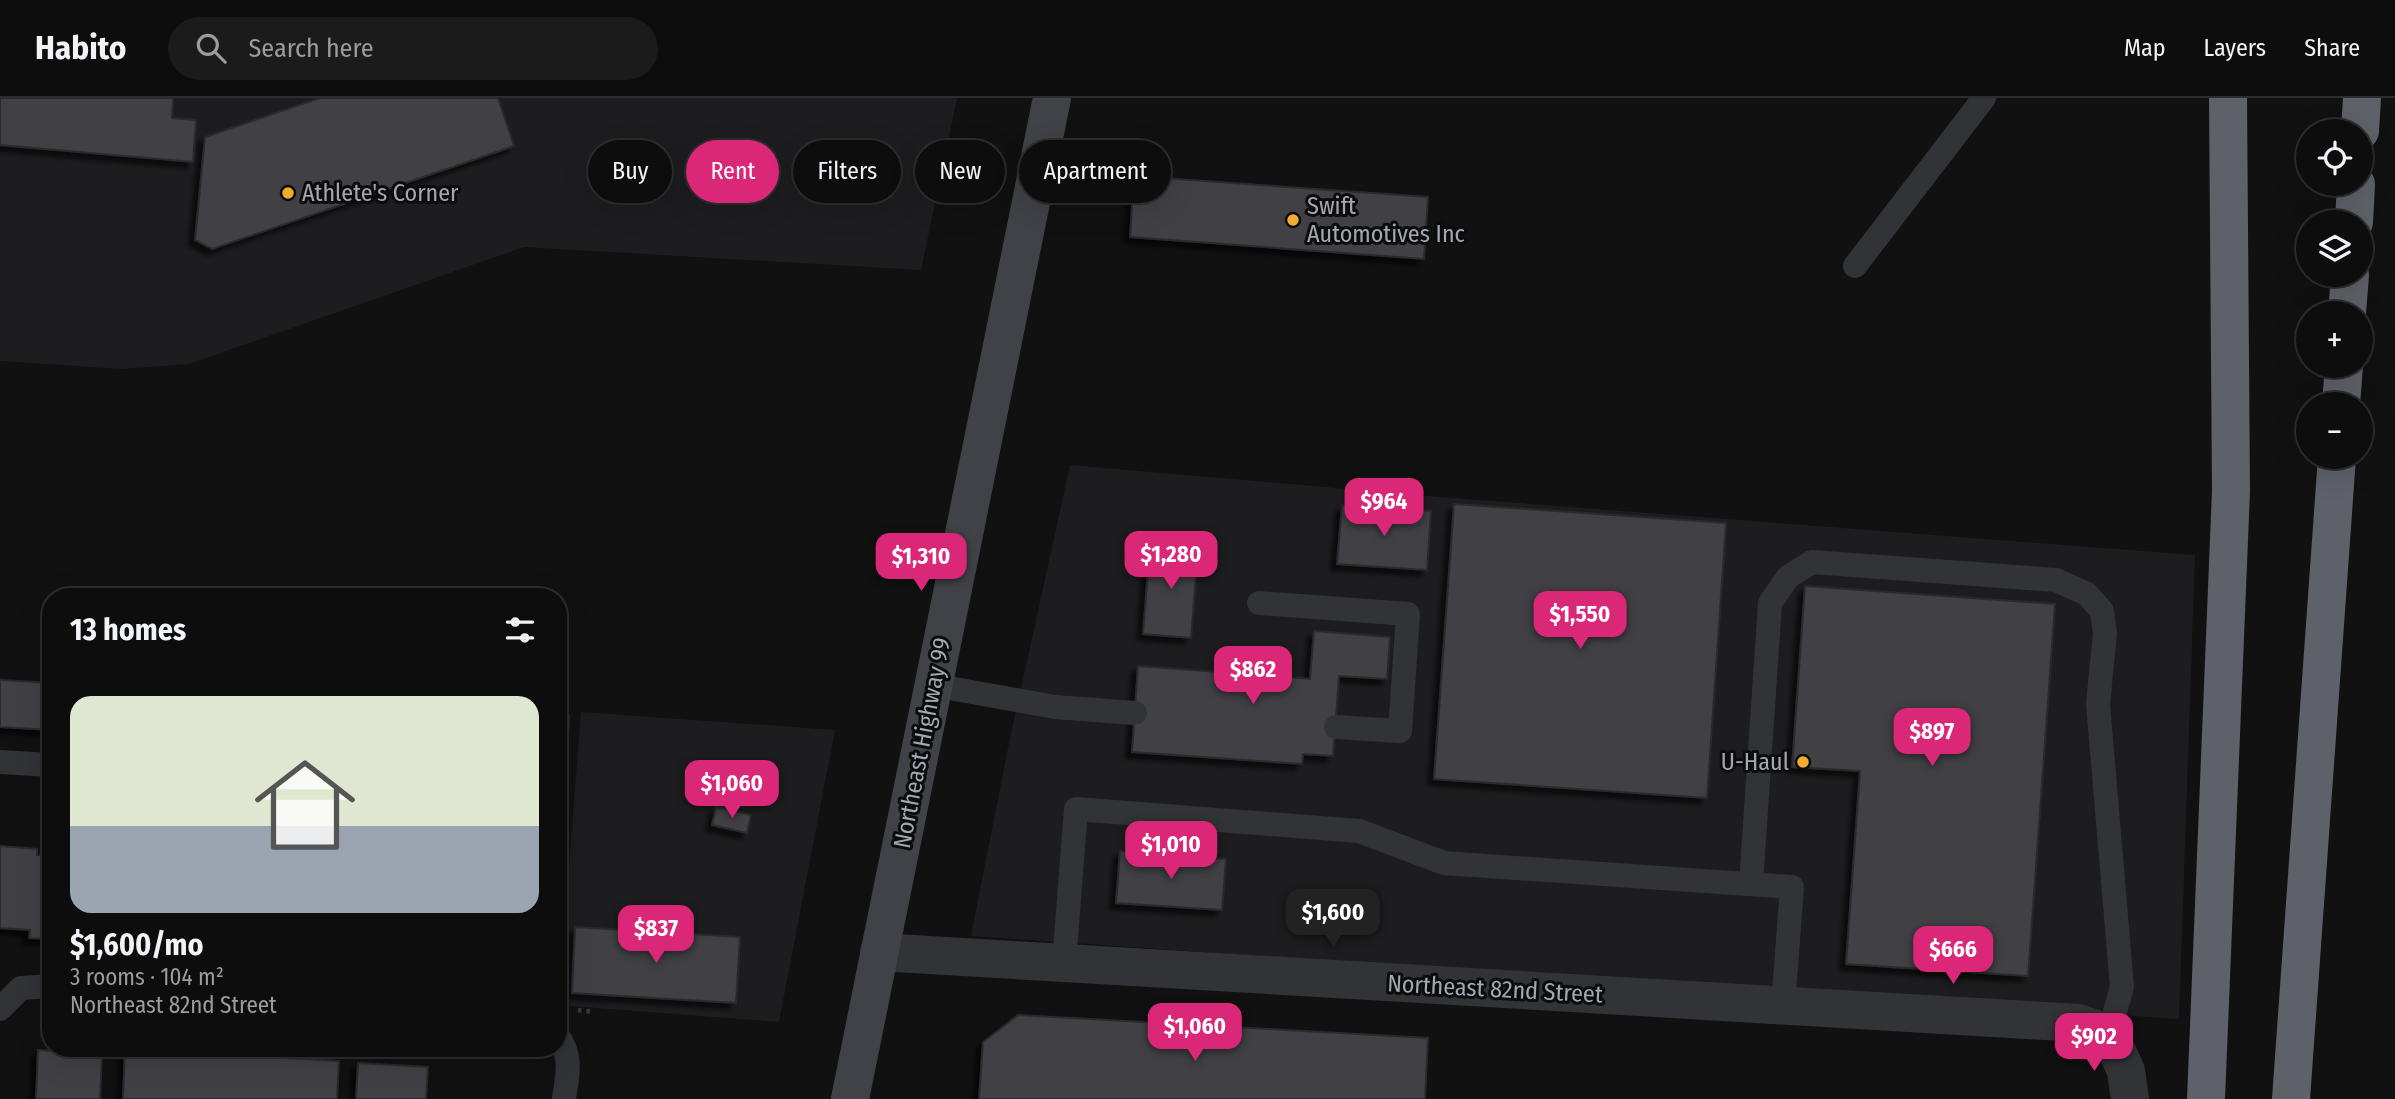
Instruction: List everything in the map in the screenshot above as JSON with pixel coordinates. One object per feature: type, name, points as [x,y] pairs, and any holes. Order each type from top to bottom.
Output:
[{"type":"highway","points":[[2206,1099],[2231,491],[2228,98]]},
{"type":"highway","points":[[2361,119],[2362,98]]},
{"type":"highway","points":[[2291,1099],[2336,469]]},
{"type":"main road","name":"Northeast Highway 99","points":[[850,1099],[1052,98]]},
{"type":"street","name":"Northeast 82nd Street","points":[[879,952],[2078,1023],[2109,1033]]},
{"type":"street","points":[[2109,1033],[2126,1071],[2130,1099]]},
{"type":"lane","points":[[1855,267],[1984,98]]},
{"type":"lane","points":[[1751,884],[1770,603],[1788,577],[1812,562],[2056,580],[2087,594],[2102,611],[2105,634],[2098,705],[2122,987],[2109,1033]]},
{"type":"lane","points":[[1259,603],[1408,614],[1400,731],[1336,727]]},
{"type":"lane","points":[[933,685],[1055,707],[1135,713]]},
{"type":"lane","points":[[0,762],[42,764]]},
{"type":"lane","points":[[1064,963],[1076,809],[1359,831],[1444,863],[1792,887],[1783,1006]]},
{"type":"lane","points":[[0,1009],[21,988],[42,987]]},
{"type":"lane","points":[[564,1099],[567,1057]]},
{"type":"shaded area","points":[[0,98],[957,98],[948,140],[915,140],[915,203],[935,203],[921,270],[524,247],[189,364],[121,369],[0,361]]},
{"type":"shaded area","name":"U-Haul","points":[[1070,465],[1440,497],[2195,555],[2179,1019],[971,936],[1008,748]]},
{"type":"shaded area","points":[[581,712],[835,730],[779,1022],[567,1006],[567,890]]},
{"type":"building","points":[[0,98],[173,98],[172,118],[196,120],[193,162],[0,145]]},
{"type":"building","name":"Athlete's Corner","points":[[320,98],[498,98],[514,146],[212,249],[195,240],[205,137]]},
{"type":"building","points":[[1171,179],[1428,197],[1424,259],[1130,237],[1132,203],[1171,203]]},
{"type":"building","points":[[1454,504],[1726,523],[1707,798],[1434,779]]},
{"type":"building","points":[[1342,505],[1431,511],[1427,570],[1337,564]]},
{"type":"building","points":[[1150,545],[1198,548],[1191,638],[1143,634]]},
{"type":"building","points":[[1805,586],[2055,604],[2028,976],[1846,964],[1860,771],[1792,767]]},
{"type":"building","points":[[1314,631],[1390,637],[1387,679],[1339,676],[1333,756],[1303,754],[1302,764],[1132,752],[1138,666],[1310,679]]},
{"type":"building","points":[[0,680],[42,682],[42,729],[0,727]]},
{"type":"building","points":[[567,716],[569,716],[567,762]]},
{"type":"building","points":[[716,807],[751,815],[747,833],[712,825]]},
{"type":"building","points":[[0,846],[37,849],[37,855],[42,855],[42,939],[29,938],[30,930],[0,928]]},
{"type":"building","points":[[1120,851],[1226,859],[1222,910],[1116,903]]},
{"type":"building","points":[[575,927],[740,937],[736,1003],[572,993]]},
{"type":"building","points":[[1018,1015],[1428,1038],[1425,1099],[979,1099],[983,1042]]},
{"type":"building","points":[[38,1050],[42,1050],[42,1057],[102,1057],[100,1099],[36,1099]]},
{"type":"building","points":[[125,1057],[261,1057],[339,1061],[337,1099],[123,1099]]},
{"type":"building","points":[[358,1063],[428,1067],[426,1099],[356,1099]]},
{"type":"place","name":"Athlete's Corner","points":[[288,193]]},
{"type":"place","name":"Swift Automotives Inc","points":[[1293,220]]},
{"type":"place","name":"U-Haul","points":[[1803,762]]}]
